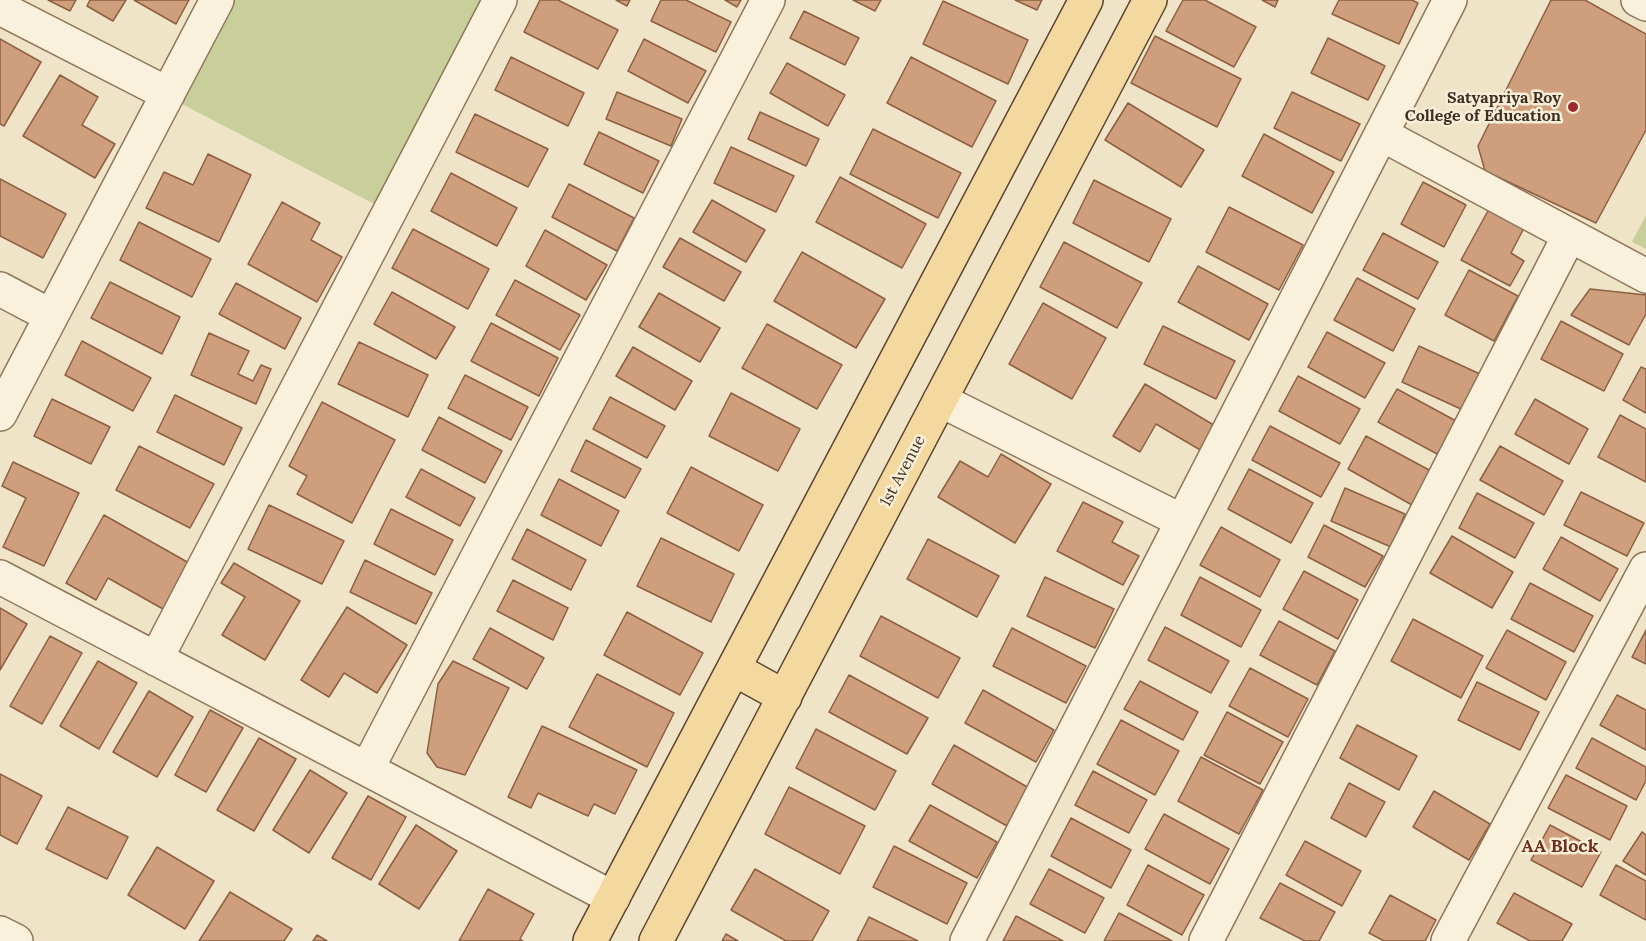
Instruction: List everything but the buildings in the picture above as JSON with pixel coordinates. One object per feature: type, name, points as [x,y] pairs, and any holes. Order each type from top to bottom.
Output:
[{"type":"main road","points":[[590,941],[1086,0]]},
{"type":"main road","name":"1st Avenue","points":[[656,941],[1150,0]]},
{"type":"main road","points":[[734,669],[785,697]]},
{"type":"street","points":[[0,414],[217,0]]},
{"type":"street","points":[[156,659],[500,0]]},
{"type":"street","points":[[367,769],[768,0]]},
{"type":"street","points":[[967,941],[1450,0]]},
{"type":"street","points":[[1638,0],[1646,4]]},
{"type":"street","points":[[0,8],[168,94]]},
{"type":"street","points":[[1381,134],[1646,276]]},
{"type":"street","points":[[1206,941],[1569,236]]},
{"type":"street","points":[[0,289],[51,316]]},
{"type":"street","points":[[940,400],[1182,521]]},
{"type":"street","points":[[1448,941],[1646,569]]},
{"type":"street","points":[[0,577],[613,898]]},
{"type":"street","points":[[0,933],[16,941]]},
{"type":"green space","points":[[232,0],[491,0],[380,207],[178,102]]},
{"type":"green space","points":[[1646,215],[1646,249],[1632,242]]},
{"type":"place","name":"Satyapriya Roy College of Education","points":[[1573,107]]},
{"type":"district","name":"AA Block","points":[[1560,847]]}]
